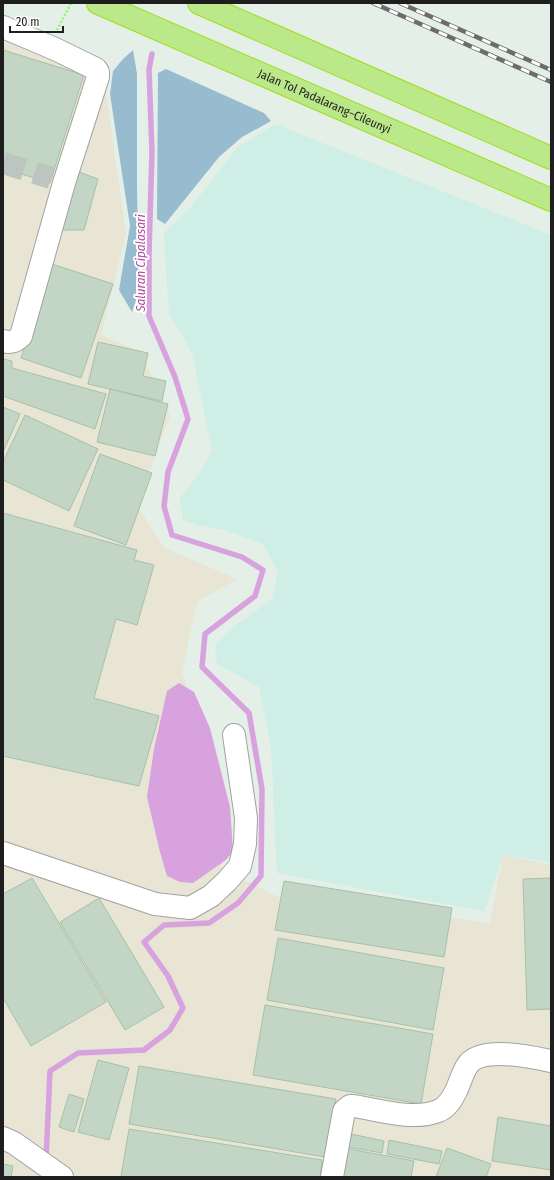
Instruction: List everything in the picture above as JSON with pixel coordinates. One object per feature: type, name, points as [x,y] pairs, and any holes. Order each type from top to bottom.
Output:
[{"type":"highway","name":"Jalan Tol Padalarang–Cileunyi","points":[[98,3],[551,200]]},
{"type":"highway","points":[[199,3],[551,158]]},
{"type":"street","points":[[3,27],[55,49],[96,69],[98,72],[98,76],[58,180],[21,336],[16,341],[10,343],[3,341]]},
{"type":"street","points":[[3,854],[155,904],[190,908],[211,896],[227,880],[240,866],[244,851],[246,818],[234,735]]},
{"type":"street","points":[[332,1177],[344,1111],[350,1106],[405,1115],[431,1113],[439,1111],[452,1101],[460,1085],[467,1065],[480,1056],[502,1054],[527,1056],[551,1061]]},
{"type":"street","points":[[3,1138],[14,1143],[51,1169]]},
{"type":"path","points":[[55,32],[71,3]]},
{"type":"shaded area","points":[[3,30],[103,70],[126,234],[101,335],[141,352],[170,416],[137,505],[164,548],[237,579],[197,602],[182,672],[214,766],[222,869],[276,896],[490,923],[503,855],[551,865],[551,1177],[3,1177]]},
{"type":"shaded area","points":[[133,50],[137,74],[139,291],[132,312],[119,290],[130,226],[110,94],[113,71]]},
{"type":"shaded area","points":[[166,69],[264,113],[271,121],[242,137],[219,157],[165,224],[157,219],[158,73]]},
{"type":"shaded area","points":[[275,124],[551,235],[551,862],[503,855],[484,911],[277,873],[271,746],[259,687],[217,664],[215,646],[236,625],[272,599],[278,572],[263,544],[225,530],[198,525],[183,520],[180,498],[200,473],[212,451],[192,353],[169,313],[164,233],[191,207],[237,148]]},
{"type":"shaded area","points":[[179,683],[194,692],[210,728],[230,807],[233,851],[226,860],[193,883],[180,882],[167,876],[147,797],[154,749],[167,691]]},
{"type":"building","points":[[3,50],[84,75],[50,183],[3,168]]},
{"type":"building","points":[[76,171],[98,179],[84,230],[62,230]]},
{"type":"building","points":[[52,264],[113,284],[81,378],[21,358]]},
{"type":"building","points":[[98,342],[148,353],[143,376],[166,381],[162,401],[88,384]]},
{"type":"building","points":[[3,359],[12,361],[12,368],[106,394],[95,429],[3,396]]},
{"type":"building","points":[[110,389],[168,404],[155,456],[97,442]]},
{"type":"building","points":[[3,407],[20,414],[3,452]]},
{"type":"building","points":[[25,415],[98,449],[69,511],[3,480],[3,462]]},
{"type":"building","points":[[100,454],[152,473],[126,545],[74,526]]},
{"type":"building","points":[[3,513],[137,550],[134,560],[154,565],[137,625],[116,619],[94,698],[159,716],[139,786],[3,756]]},
{"type":"building","points":[[32,878],[106,1002],[31,1046],[3,998],[3,894]]},
{"type":"building","points":[[551,878],[551,1009],[527,1010],[523,879]]},
{"type":"building","points":[[284,881],[452,908],[444,957],[275,930]]},
{"type":"building","points":[[99,898],[164,1007],[125,1030],[60,922]]},
{"type":"building","points":[[278,938],[444,968],[433,1030],[267,1000]]},
{"type":"building","points":[[265,1005],[433,1034],[421,1104],[253,1075]]},
{"type":"building","points":[[98,1060],[129,1068],[109,1140],[78,1132]]},
{"type":"building","points":[[139,1066],[336,1099],[325,1157],[129,1124]]},
{"type":"building","points":[[69,1094],[84,1099],[74,1132],[59,1127]]},
{"type":"building","points":[[498,1117],[551,1126],[551,1170],[492,1161]]},
{"type":"building","points":[[129,1129],[322,1160],[320,1177],[121,1177]]},
{"type":"building","points":[[351,1134],[384,1141],[382,1153],[348,1147]]},
{"type":"building","points":[[389,1140],[442,1151],[439,1164],[387,1154]]},
{"type":"building","points":[[344,1148],[414,1161],[411,1177],[339,1177]]},
{"type":"building","points":[[447,1148],[491,1164],[486,1177],[436,1177]]},
{"type":"building","points":[[3,1164],[13,1166],[11,1177],[3,1177]]},
{"type":"waterway","name":"Saluran Cipalasari","points":[[46,1160],[50,1071],[78,1053],[144,1050],[170,1030],[183,1008],[168,976],[144,942],[164,925],[209,923],[238,903],[261,876],[262,789],[249,713],[202,667],[205,634],[255,596],[263,570],[242,557],[172,535],[164,506],[168,472],[188,419],[175,377],[149,316],[152,152],[149,69],[152,54]]},
{"type":"tunnel","points":[[3,163],[51,178]]},
{"type":"railway","points":[[373,3],[551,82]]},
{"type":"railway","points":[[400,3],[551,70]]}]
